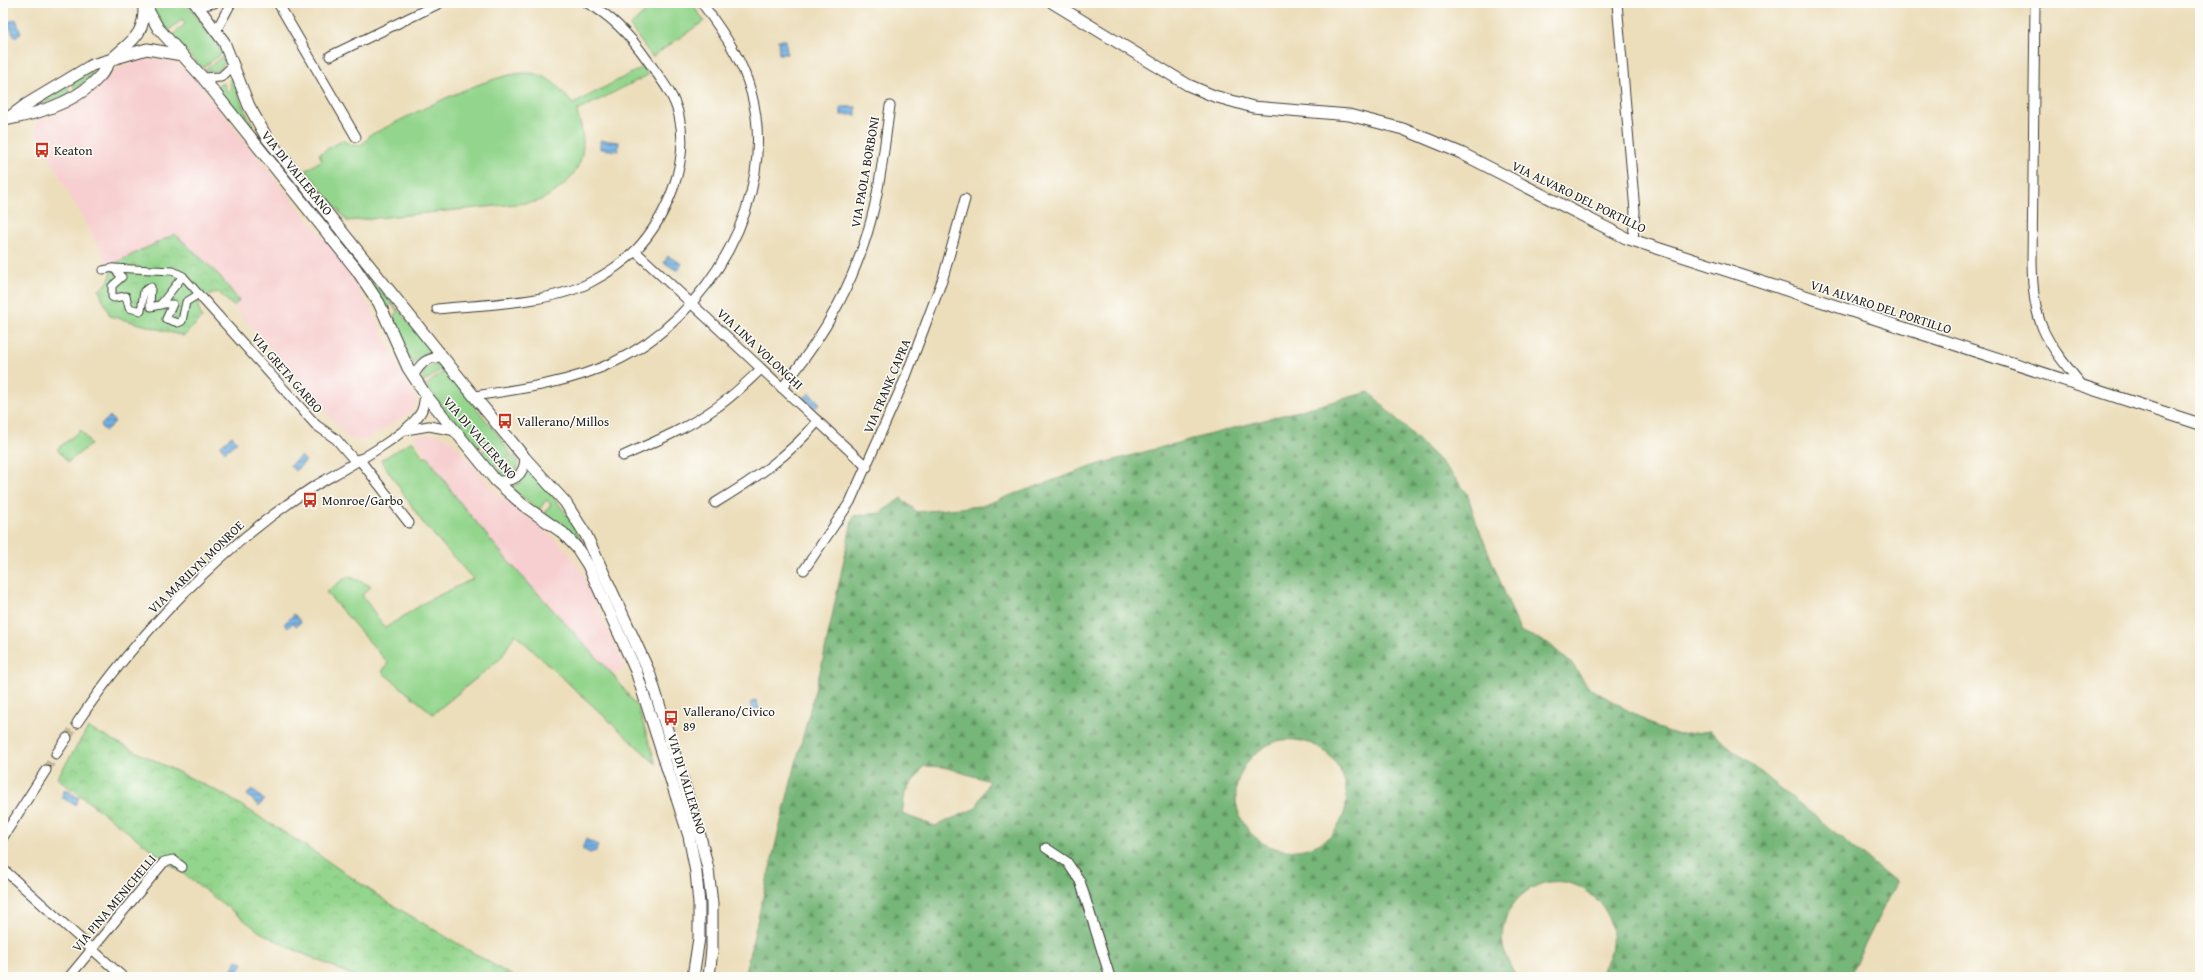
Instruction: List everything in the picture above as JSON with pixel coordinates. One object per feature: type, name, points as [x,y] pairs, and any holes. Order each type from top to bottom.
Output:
[{"type":"street","name":"VIA DI VALLERANO","points":[[144,3],[158,28],[203,78],[356,269],[382,310],[413,377],[425,394],[496,481],[523,505],[559,530],[577,548],[591,570],[634,663],[680,807],[693,856],[698,887],[699,926],[692,977]]},
{"type":"street","points":[[6,120],[43,111],[77,94],[99,76],[111,60],[134,40],[140,31],[143,21],[144,3]]},
{"type":"street","points":[[196,4],[214,3]]},
{"type":"street","points":[[216,31],[231,3]]},
{"type":"street","points":[[278,3],[356,137]]},
{"type":"street","points":[[330,56],[440,3]]},
{"type":"street","points":[[437,308],[543,297],[567,292],[597,278],[635,251],[655,225],[672,187],[682,143],[679,116],[673,99],[634,42],[614,21],[587,3]]},
{"type":"street","points":[[474,396],[548,385],[603,367],[642,345],[691,303],[720,264],[740,224],[752,189],[757,147],[755,111],[742,66],[728,41],[702,3]]},
{"type":"street","name":"VIA ALVARO DEL PORTILLO","points":[[1053,3],[1174,77],[1202,91],[1253,107],[1349,115],[1403,129],[1461,153],[1592,222],[1633,241],[2200,424]]},
{"type":"street","points":[[1617,3],[1635,211],[1633,241]]},
{"type":"street","points":[[2035,3],[2032,261],[2033,298],[2040,324],[2047,340],[2082,385]]},
{"type":"street","name":"VIA DI VALLERANO","points":[[196,4],[224,42],[249,106],[267,138],[474,396],[525,458],[559,494],[579,522],[630,627],[649,672],[696,819],[706,860],[712,916],[712,949],[709,977]]},
{"type":"street","points":[[6,120],[27,104],[92,65],[147,50],[182,55]]},
{"type":"street","points":[[203,78],[221,77],[234,65]]},
{"type":"street","name":"VIA PAOLA BORBONI","points":[[782,388],[810,352],[827,326],[857,265],[874,207],[890,106]]},
{"type":"street","name":"VIA FRANK CAPRA","points":[[804,570],[845,510],[867,467],[926,328],[951,255],[965,199]]},
{"type":"street","name":"VIA LINA VOLONGHI","points":[[635,251],[867,467]]},
{"type":"street","points":[[103,270],[113,268],[173,271],[183,276],[201,296],[186,302],[184,317],[178,323],[166,319],[173,304],[151,307],[151,287],[144,291],[141,311],[129,308],[126,296],[112,297],[112,286],[122,277],[113,268]]},
{"type":"street","points":[[160,305],[183,276]]},
{"type":"street","name":"VIA GRETA GARBO","points":[[201,296],[316,425],[336,439],[357,460]]},
{"type":"street","points":[[413,377],[419,366],[426,360],[443,357]]},
{"type":"street","points":[[623,456],[674,433],[701,418],[733,395],[761,369]]},
{"type":"street","name":"VIA MARILYN MONROE","points":[[77,722],[122,660],[177,602],[225,555],[282,508],[406,430],[422,412],[425,394]]},
{"type":"street","points":[[715,503],[774,464],[795,447],[818,421]]},
{"type":"street","name":"VIA MARILYN MONROE","points":[[406,430],[429,426],[456,431]]},
{"type":"street","points":[[496,481],[508,481],[517,478],[522,472],[525,458]]},
{"type":"street","points":[[357,460],[409,524]]},
{"type":"street","points":[[56,754],[67,738]]},
{"type":"street","points":[[3,837],[46,770]]},
{"type":"street","points":[[1046,848],[1067,862],[1080,881],[1110,977]]},
{"type":"street","name":"VIA PINA MENICHELLI","points":[[69,977],[164,862],[173,860],[182,867]]},
{"type":"street","points":[[3,869],[123,977]]},
{"type":"shaded area","points":[[145,59],[162,59],[175,63],[190,73],[342,262],[379,324],[402,375],[416,396],[416,404],[410,413],[366,440],[356,441],[348,437],[233,306],[239,300],[219,275],[109,266],[35,133],[35,128],[38,120],[60,113],[116,70],[131,62]]},
{"type":"shaded area","points":[[437,434],[452,441],[499,496],[553,537],[569,553],[581,571],[625,668],[613,675],[507,560],[458,500],[413,436]]},
{"type":"green space","points":[[149,3],[187,3],[223,53],[202,68],[172,36],[185,24],[182,19],[167,32]]},
{"type":"green space","points":[[655,3],[692,3],[704,21],[652,57],[630,26]]},
{"type":"green space","points":[[224,56],[223,64],[219,69],[216,71],[204,70]]},
{"type":"green space","points":[[643,67],[648,75],[577,111],[582,129],[583,145],[582,156],[578,166],[565,183],[557,190],[536,202],[347,221],[306,170],[322,160],[319,154],[343,140],[354,145],[361,144],[370,135],[428,106],[500,77],[520,73],[542,76],[557,86],[573,104]]},
{"type":"green space","points":[[91,71],[94,74],[75,89],[71,83]]},
{"type":"green space","points":[[232,77],[244,109],[261,141],[215,86],[224,83],[227,92],[232,90],[229,80]]},
{"type":"green space","points":[[66,85],[70,93],[56,100],[36,106]]},
{"type":"green space","points":[[175,234],[219,275],[239,301],[233,306],[218,292],[202,298],[198,306],[202,318],[184,336],[110,316],[99,290],[109,280],[111,273],[109,266]]},
{"type":"green space","points":[[357,259],[432,352],[424,354],[412,364],[393,320],[397,312],[392,304],[388,306],[390,314]]},
{"type":"green space","points":[[435,365],[443,368],[423,383],[423,376],[427,368]]},
{"type":"green space","points":[[445,370],[503,441],[502,442],[512,455],[494,468],[480,453],[491,444],[488,440],[476,448],[425,386]]},
{"type":"green space","points":[[1369,392],[1446,467],[1467,493],[1477,524],[1520,631],[1548,643],[1573,665],[1588,687],[1658,728],[1679,735],[1710,731],[1896,882],[1849,977],[1596,977],[1605,966],[1612,947],[1612,934],[1607,914],[1603,906],[1593,896],[1573,884],[1553,882],[1534,887],[1518,898],[1507,914],[1502,934],[1505,955],[1518,977],[744,977],[783,813],[823,660],[853,516],[880,513],[901,498],[917,512],[981,506],[1099,464]],"holes":[[[1281,740],[1307,742],[1327,753],[1340,770],[1346,789],[1345,810],[1337,828],[1321,843],[1297,850],[1280,849],[1259,841],[1244,824],[1238,810],[1236,795],[1238,781],[1244,767],[1253,756],[1266,746]],[[924,766],[944,767],[989,781],[976,808],[935,826],[902,814],[905,792]]]},
{"type":"green space","points":[[81,430],[91,444],[68,462],[57,449]]},
{"type":"green space","points":[[412,441],[424,458],[427,456],[458,500],[508,561],[613,675],[638,708],[656,764],[515,634],[501,658],[433,714],[382,672],[388,663],[326,592],[348,576],[369,585],[371,587],[362,595],[385,628],[429,600],[473,579],[423,523],[381,460]]},
{"type":"green space","points":[[516,455],[518,468],[513,475],[503,476],[495,472]]},
{"type":"green space","points":[[529,469],[566,513],[590,556],[589,557],[571,534],[545,513],[551,504],[546,500],[539,510],[510,487],[520,483]]},
{"type":"green space","points":[[88,728],[223,794],[298,841],[389,903],[514,977],[356,977],[288,947],[260,932],[57,778]]},
{"type":"water","points":[[16,19],[21,34],[14,37],[8,22]]},
{"type":"water","points":[[778,40],[786,40],[787,54],[779,54]]},
{"type":"water","points":[[841,107],[856,107],[856,115],[841,115]]},
{"type":"water","points":[[600,140],[619,142],[618,151],[600,149]]},
{"type":"water","points":[[668,256],[682,264],[678,271],[664,263]]},
{"type":"water","points":[[809,393],[820,403],[815,408],[804,398]]},
{"type":"water","points":[[110,416],[115,422],[105,431],[100,426]]},
{"type":"water","points":[[232,436],[237,442],[225,452],[220,446]]},
{"type":"water","points":[[301,456],[306,461],[295,471],[290,465]]},
{"type":"water","points":[[294,614],[301,622],[296,626],[293,623],[288,628],[284,624]]},
{"type":"water","points":[[756,700],[761,714],[754,716],[750,703]]},
{"type":"water","points":[[65,789],[79,798],[75,805],[61,797]]},
{"type":"water","points":[[252,789],[264,800],[259,806],[247,795]]},
{"type":"water","points":[[586,839],[598,845],[596,851],[590,853],[582,849]]},
{"type":"water","points":[[237,960],[243,963],[236,977],[228,974]]},
{"type":"tunnel","points":[[67,738],[77,723]]},
{"type":"tunnel","points":[[46,770],[56,754]]},
{"type":"place","name":"Keaton","points":[[42,150]]},
{"type":"place","name":"Vallerano/Millos","points":[[505,421]]},
{"type":"place","name":"Monroe/Garbo","points":[[310,500]]},
{"type":"place","name":"Vallerano/Civico 89","points":[[671,718]]}]
